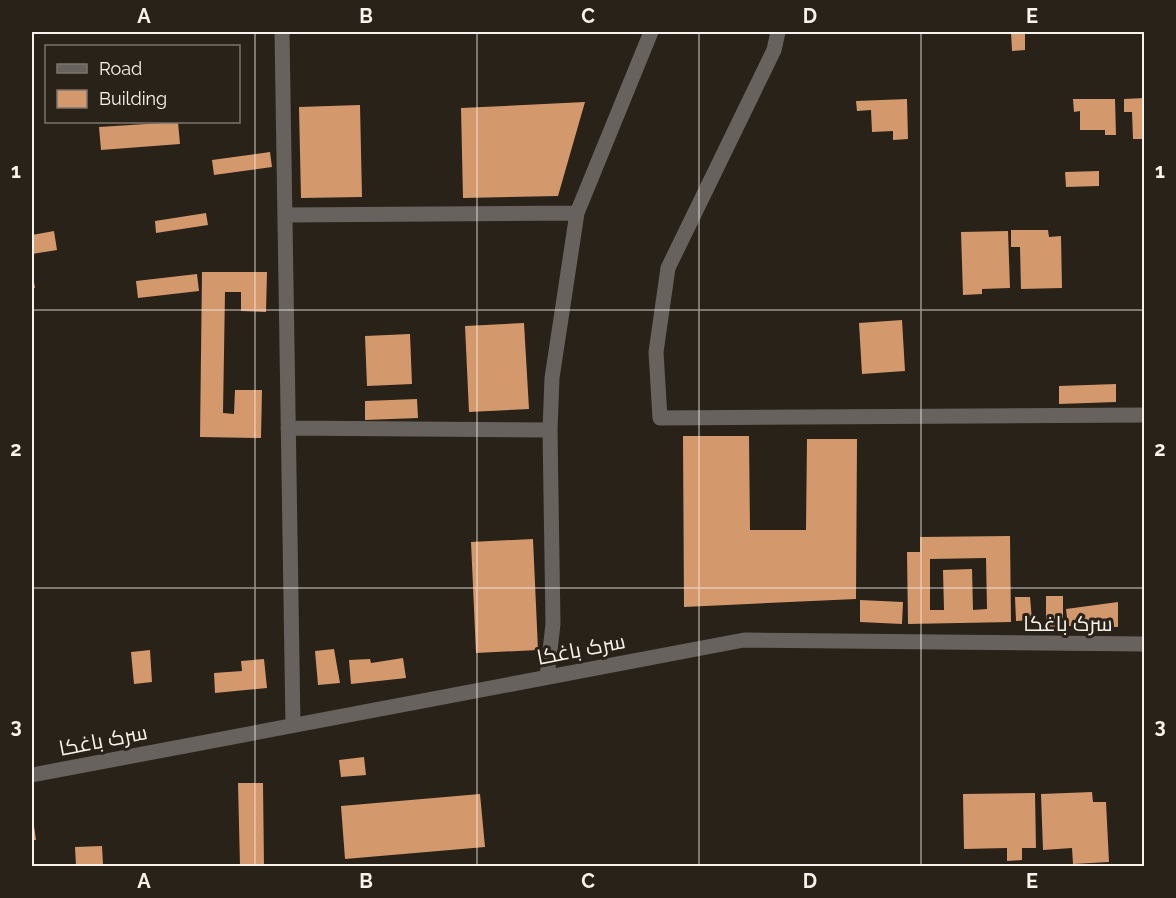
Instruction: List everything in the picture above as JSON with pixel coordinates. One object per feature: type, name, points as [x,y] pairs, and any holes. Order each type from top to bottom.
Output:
[{"type":"street","points":[[282,32],[293,725]]},
{"type":"street","points":[[547,677],[553,624],[550,430],[552,378],[577,213],[651,32]]},
{"type":"street","points":[[778,32],[774,50],[668,268],[656,352],[660,418],[1144,415]]},
{"type":"street","points":[[285,215],[577,213]]},
{"type":"street","points":[[288,429],[550,430]]},
{"type":"street","name":"سرک باغکا","points":[[32,775],[744,640],[1144,644]]},
{"type":"building","points":[[1011,32],[1025,32],[1025,50],[1012,51]]},
{"type":"building","points":[[1144,98],[1144,139],[1133,139],[1132,112],[1124,112],[1124,99]]},
{"type":"building","points":[[907,99],[908,139],[893,140],[893,131],[872,132],[871,110],[857,111],[856,101]]},
{"type":"building","points":[[1073,99],[1115,99],[1116,135],[1105,135],[1105,130],[1080,130],[1080,111],[1074,112]]},
{"type":"building","points":[[585,102],[558,196],[463,198],[461,108]]},
{"type":"building","points":[[360,105],[362,197],[301,198],[299,107]]},
{"type":"building","points":[[178,123],[180,144],[101,150],[99,127]]},
{"type":"building","points":[[270,152],[272,167],[214,175],[212,160]]},
{"type":"building","points":[[1099,171],[1099,186],[1066,187],[1065,172]]},
{"type":"building","points":[[206,213],[208,225],[156,233],[155,221]]},
{"type":"building","points":[[1011,230],[1048,230],[1049,237],[1061,236],[1062,288],[1021,289],[1020,247],[1011,247]]},
{"type":"building","points":[[54,231],[57,250],[32,254],[32,235]]},
{"type":"building","points":[[1008,231],[1010,288],[982,289],[982,294],[963,295],[961,232]]},
{"type":"building","points":[[32,271],[35,288],[32,288]]},
{"type":"building","points":[[202,272],[267,272],[266,312],[241,311],[241,292],[225,292],[223,413],[234,414],[235,390],[262,390],[261,438],[200,437]]},
{"type":"building","points":[[197,274],[199,291],[138,298],[136,281]]},
{"type":"building","points":[[902,320],[905,371],[862,374],[859,323]]},
{"type":"building","points":[[524,323],[529,409],[469,412],[465,326]]},
{"type":"building","points":[[410,334],[412,384],[367,386],[365,336]]},
{"type":"building","points":[[1116,384],[1116,402],[1059,404],[1059,386]]},
{"type":"building","points":[[417,399],[418,418],[365,420],[365,401]]},
{"type":"building","points":[[683,436],[749,436],[750,530],[806,530],[807,439],[857,439],[856,599],[684,607]]},
{"type":"building","points":[[1010,536],[1011,622],[908,624],[907,552],[920,552],[920,537]],"holes":[[[986,558],[987,609],[973,610],[972,569],[943,570],[944,610],[930,610],[930,559]]]},
{"type":"building","points":[[533,539],[538,650],[476,653],[471,542]]},
{"type":"building","points":[[1046,596],[1063,596],[1063,630],[1046,630]]},
{"type":"building","points":[[1015,597],[1030,597],[1032,620],[1016,621]]},
{"type":"building","points":[[860,600],[903,602],[902,624],[860,622]]},
{"type":"building","points":[[1118,602],[1118,627],[1068,626],[1066,609]]},
{"type":"building","points":[[334,649],[340,683],[318,685],[315,651]]},
{"type":"building","points":[[150,650],[152,682],[134,684],[131,652]]},
{"type":"building","points":[[403,658],[406,678],[351,684],[349,660],[370,659],[371,663]]},
{"type":"building","points":[[264,659],[267,688],[215,693],[214,673],[242,671],[241,661]]},
{"type":"building","points":[[364,757],[366,775],[341,777],[339,760]]},
{"type":"building","points":[[238,783],[263,783],[264,866],[240,866]]},
{"type":"building","points":[[1092,792],[1093,802],[1106,802],[1109,862],[1073,864],[1072,848],[1043,850],[1041,794]]},
{"type":"building","points":[[1035,793],[1036,848],[1022,848],[1022,860],[1007,861],[1007,848],[964,849],[963,794]]},
{"type":"building","points":[[480,794],[485,847],[345,859],[341,806]]},
{"type":"building","points":[[33,819],[36,840],[32,840]]},
{"type":"building","points":[[102,846],[103,864],[76,866],[75,847]]}]
